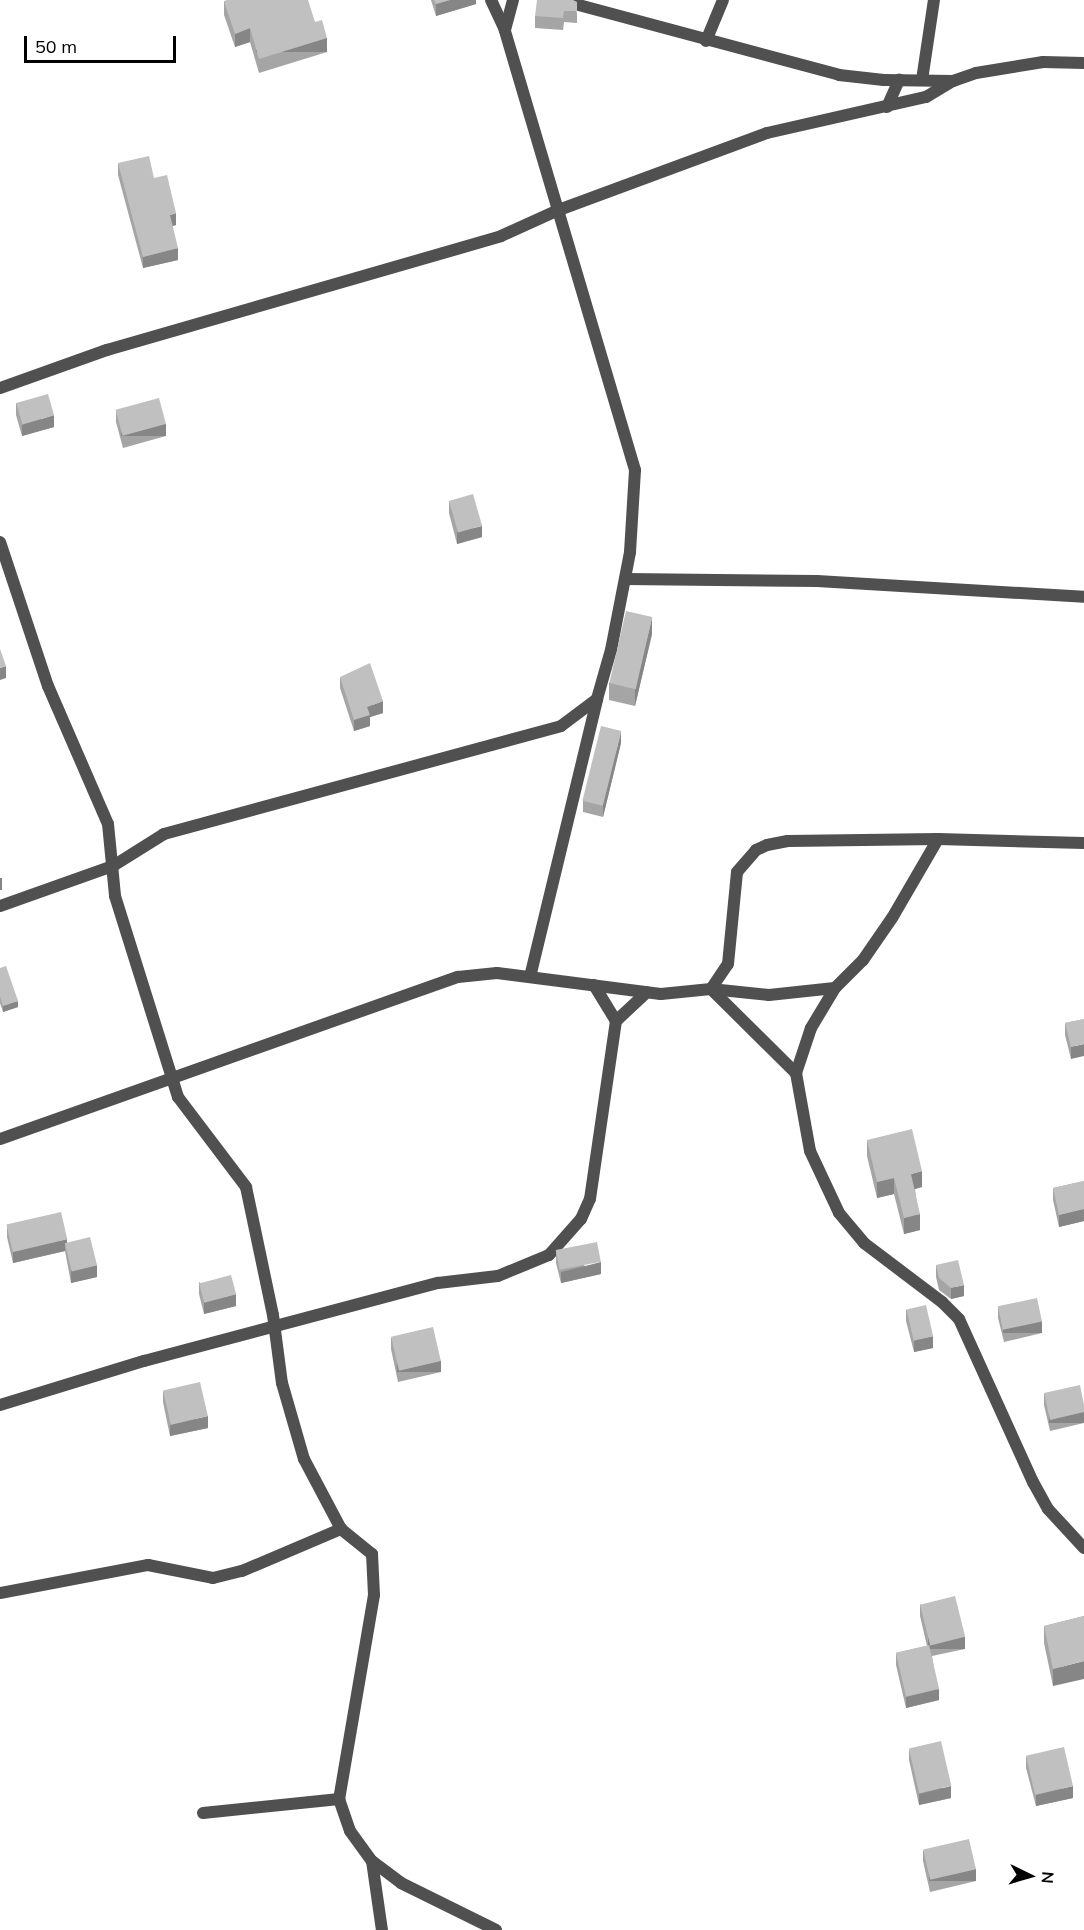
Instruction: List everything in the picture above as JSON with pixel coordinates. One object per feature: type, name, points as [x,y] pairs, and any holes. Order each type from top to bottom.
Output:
[{"type":"street","points":[[491,0],[505,30],[556,211],[636,470],[625,579],[530,977]]},
{"type":"street","points":[[505,30],[513,0]]},
{"type":"street","points":[[560,0],[839,75],[899,80],[953,81]]},
{"type":"street","points":[[706,41],[723,0]]},
{"type":"street","points":[[922,80],[934,0]]},
{"type":"street","points":[[0,388],[107,350],[501,236],[556,211],[767,133],[926,97],[953,81],[1004,67],[1043,62],[1084,63]]},
{"type":"street","points":[[887,107],[899,80]]},
{"type":"street","points":[[0,542],[48,686],[108,824],[115,896],[172,1081],[191,1117],[246,1187],[254,1214],[282,1383],[304,1459],[341,1529],[372,1554],[375,1569],[374,1595],[339,1799],[350,1831],[372,1861],[401,1883],[496,1930]]},
{"type":"street","points":[[625,579],[817,581],[1084,597]]},
{"type":"street","points":[[0,906],[113,866],[164,834],[236,812],[561,726],[597,699]]},
{"type":"street","points":[[711,989],[728,964],[738,872],[756,850],[788,841],[938,839],[1084,843]]},
{"type":"street","points":[[938,839],[892,918],[863,960],[836,988],[811,1028],[796,1073],[810,1151],[839,1213],[864,1243],[942,1302],[959,1319],[977,1352],[1033,1482],[1048,1509],[1084,1548]]},
{"type":"street","points":[[0,1139],[172,1081],[439,982],[496,973],[647,992],[711,989],[769,995],[836,988]]},
{"type":"street","points":[[594,985],[616,1021]]},
{"type":"street","points":[[711,989],[796,1073]]},
{"type":"street","points":[[0,1405],[144,1361],[273,1329],[438,1283],[498,1276],[549,1255],[581,1219],[590,1199],[616,1021],[647,992]]},
{"type":"street","points":[[0,1593],[148,1565],[213,1578],[242,1571],[341,1529]]},
{"type":"street","points":[[203,1813],[339,1799]]},
{"type":"street","points":[[372,1861],[382,1930]]},
{"type":"building","points":[[308,0],[315,22],[322,20],[327,38],[259,59],[250,28],[235,34],[224,1]]},
{"type":"building","points":[[434,0],[450,0],[436,4]]},
{"type":"building","points":[[537,0],[573,0],[577,2],[577,11],[564,11],[563,18],[535,16]]},
{"type":"building","points":[[149,156],[154,178],[167,175],[176,213],[170,215],[178,248],[143,257],[118,163]]},
{"type":"building","points":[[48,394],[54,415],[22,424],[16,403]]},
{"type":"building","points":[[159,398],[166,424],[123,436],[116,410]]},
{"type":"building","points":[[473,494],[482,526],[458,533],[449,501]]},
{"type":"building","points":[[626,611],[652,617],[636,689],[609,683]]},
{"type":"building","points":[[0,649],[6,666],[0,668]]},
{"type":"building","points":[[370,663],[383,701],[367,707],[370,715],[354,720],[340,677]]},
{"type":"building","points":[[601,726],[621,731],[603,806],[582,801]]},
{"type":"building","points":[[6,966],[18,1001],[3,1006],[0,997],[0,968]]},
{"type":"building","points":[[1084,1019],[1084,1044],[1071,1047],[1065,1023]]},
{"type":"building","points":[[912,1129],[922,1171],[911,1174],[920,1214],[904,1218],[894,1178],[877,1182],[867,1140]]},
{"type":"building","points":[[1084,1181],[1084,1209],[1059,1215],[1053,1188]]},
{"type":"building","points":[[61,1212],[67,1239],[13,1252],[6,1225]]},
{"type":"building","points":[[90,1237],[97,1265],[72,1271],[65,1243]]},
{"type":"building","points":[[597,1242],[601,1262],[560,1270],[556,1250]]},
{"type":"building","points":[[958,1260],[964,1285],[951,1288],[939,1278],[936,1265]]},
{"type":"building","points":[[231,1275],[236,1294],[204,1303],[199,1284]]},
{"type":"building","points":[[1037,1298],[1042,1321],[1003,1330],[998,1306]]},
{"type":"building","points":[[926,1305],[933,1336],[914,1341],[907,1309]]},
{"type":"building","points":[[433,1327],[441,1361],[399,1371],[391,1337]]},
{"type":"building","points":[[200,1382],[208,1416],[171,1425],[163,1391]]},
{"type":"building","points":[[1080,1385],[1084,1412],[1050,1420],[1044,1393]]},
{"type":"building","points":[[955,1596],[965,1637],[930,1645],[920,1605]]},
{"type":"building","points":[[1084,1616],[1084,1661],[1053,1669],[1044,1626]]},
{"type":"building","points":[[929,1645],[939,1689],[906,1696],[896,1653]]},
{"type":"building","points":[[941,1741],[951,1786],[919,1793],[909,1748]]},
{"type":"building","points":[[1064,1747],[1073,1786],[1035,1795],[1026,1756]]},
{"type":"building","points":[[969,1839],[976,1869],[930,1880],[923,1850]]}]
